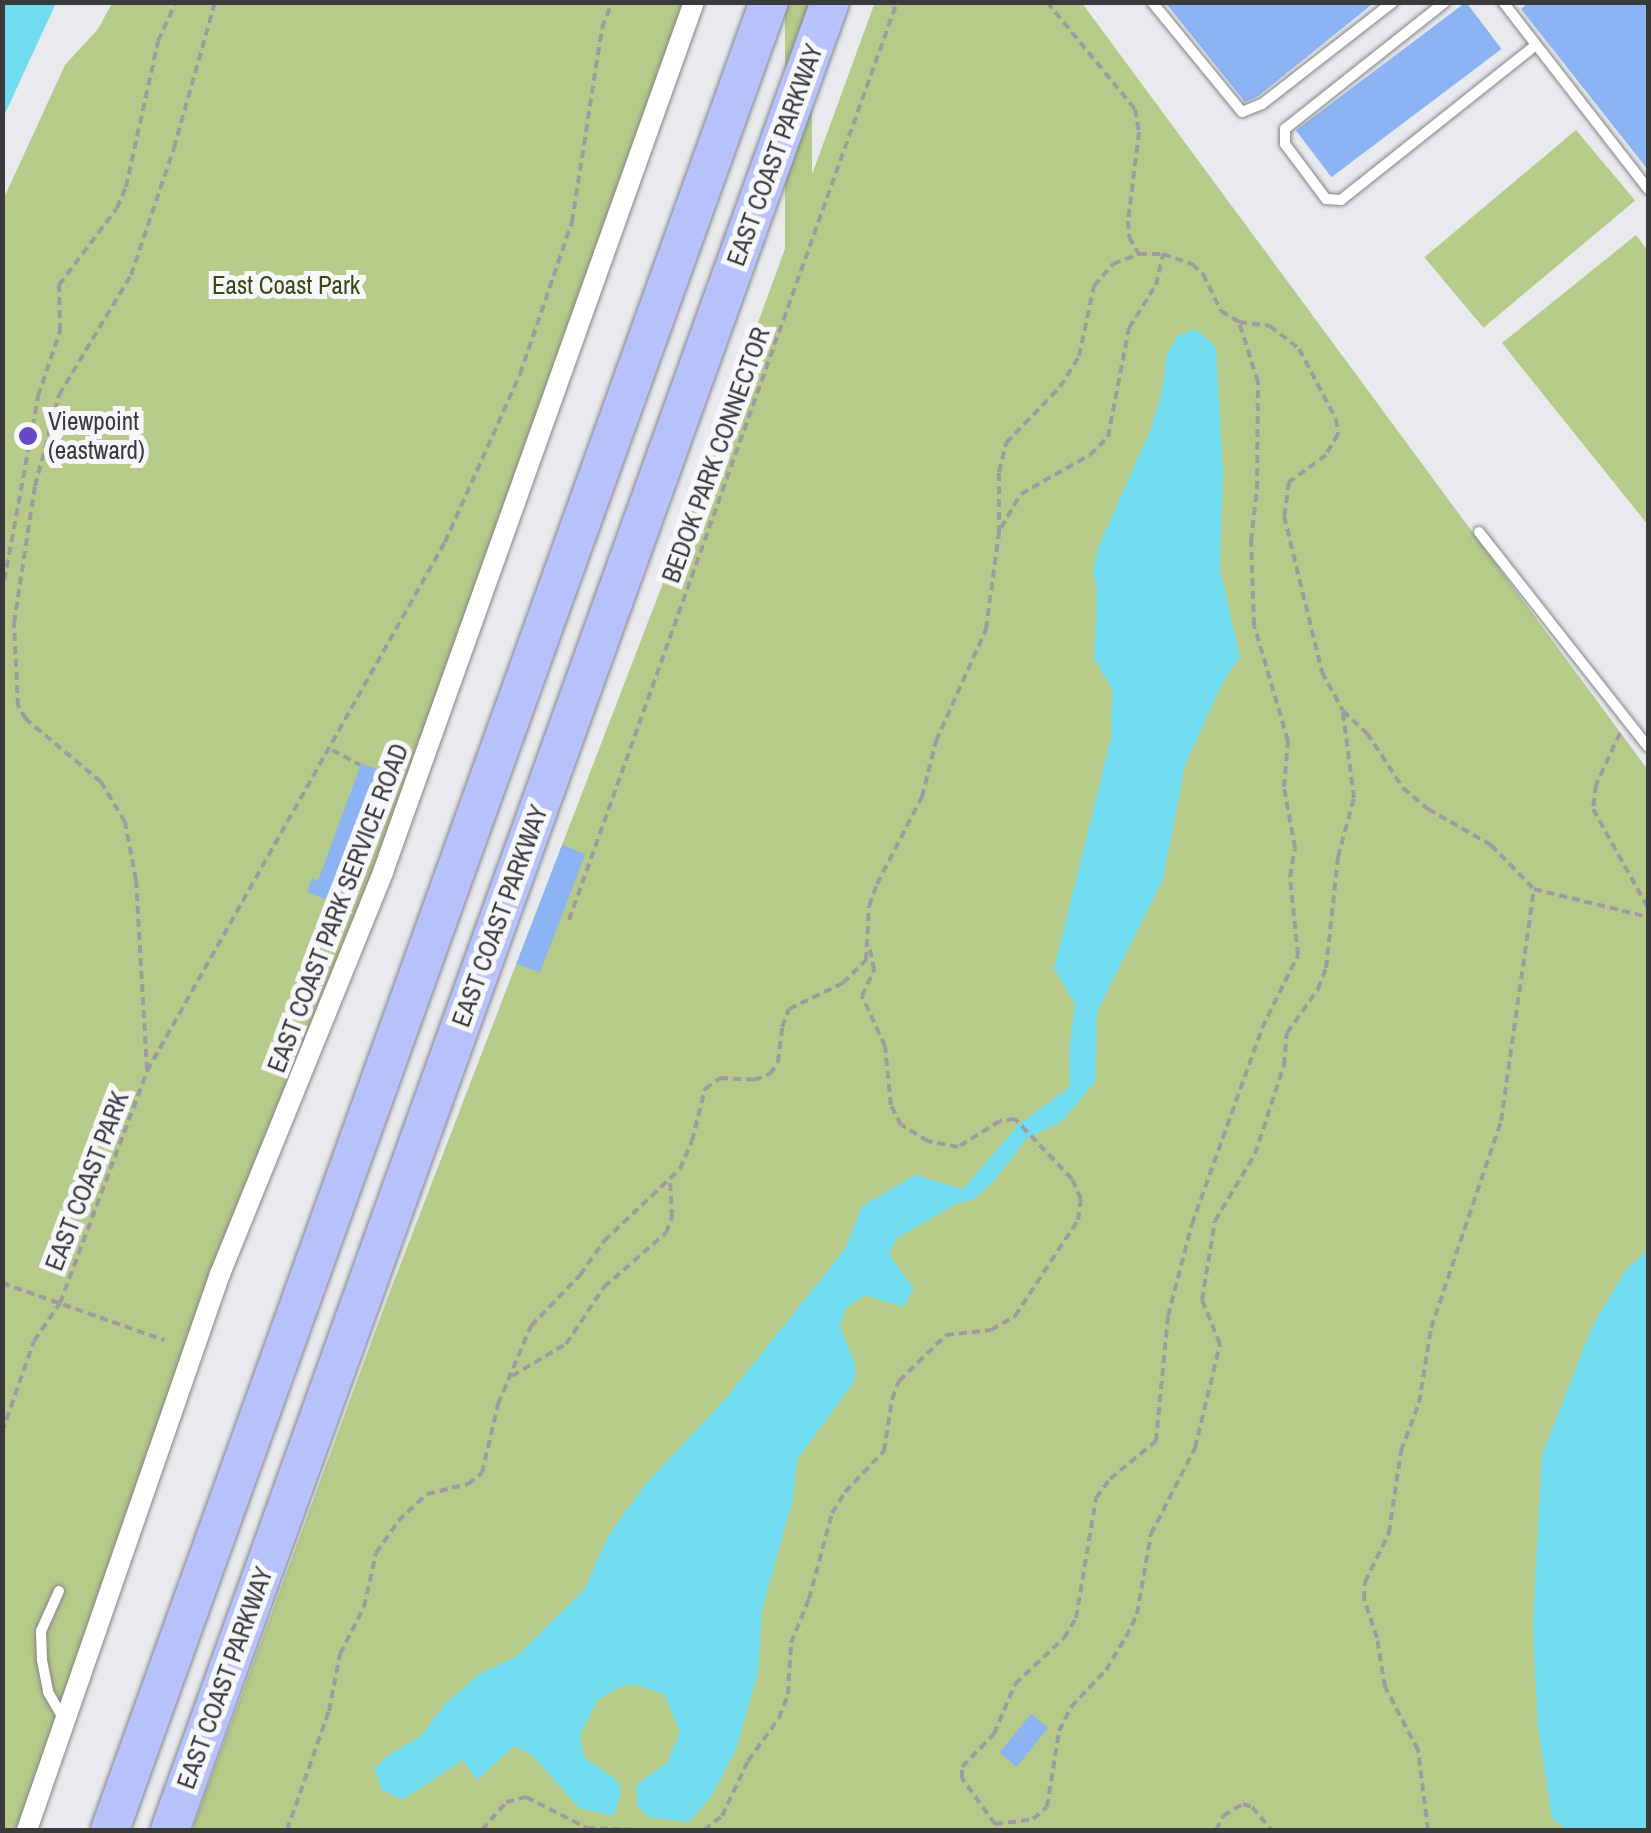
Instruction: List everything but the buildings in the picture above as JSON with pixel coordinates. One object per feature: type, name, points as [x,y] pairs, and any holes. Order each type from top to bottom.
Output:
[{"type":"highway","points":[[110,1830],[769,2]]},
{"type":"highway","name":"EAST COAST PARKWAY","points":[[170,1830],[830,2]]},
{"type":"street","name":"EAST COAST PARK SERVICE ROAD","points":[[27,1830],[220,1274],[383,872],[694,2]]},
{"type":"lane","points":[[1152,2],[1242,112],[1262,104],[1393,2]]},
{"type":"lane","points":[[1445,2],[1285,130],[1285,144],[1326,199],[1341,200],[1536,45]]},
{"type":"lane","points":[[1503,2],[1648,189]]},
{"type":"lane","points":[[1480,532],[1648,746]]},
{"type":"lane","points":[[60,1591],[45,1618],[42,1660],[48,1692],[66,1722]]},
{"type":"path","points":[[2,592],[38,396],[60,331],[59,285],[117,208],[126,187],[158,40],[176,2]]},
{"type":"path","name":"EAST COAST PARK","points":[[147,1071],[136,880],[125,822],[101,782],[26,719],[18,706],[14,623],[35,486],[59,396],[131,275],[174,148],[215,2]]},
{"type":"path","name":"EAST COAST PARK","points":[[2,1432],[34,1341],[60,1303],[147,1071],[332,750],[445,542],[520,374],[572,222],[602,28],[612,2]]},
{"type":"path","name":"BEDOK PARK CONNECTOR","points":[[569,920],[897,2]]},
{"type":"path","points":[[1047,2],[1136,109],[1140,132],[1128,221],[1129,238],[1140,254]]},
{"type":"path","points":[[704,1830],[722,1816],[748,1762],[779,1718],[788,1694],[791,1643],[809,1600],[832,1513],[844,1492],[884,1451],[892,1399],[900,1381],[946,1335],[991,1330],[1015,1316],[1070,1238],[1080,1200],[1072,1179],[1015,1119],[1000,1121],[958,1146],[928,1141],[901,1125],[891,1105],[885,1046],[862,996],[874,970],[869,945],[869,906],[922,798],[936,740],[986,628],[999,533],[999,472],[1006,443],[1060,387],[1078,356],[1094,286],[1113,264],[1140,254],[1163,254],[1192,264],[1202,274],[1222,311],[1239,322],[1270,326],[1292,341],[1336,419],[1334,446],[1290,482],[1284,516],[1322,672],[1343,711],[1367,732],[1416,800],[1491,845],[1534,889],[1648,917]]},
{"type":"path","points":[[999,533],[1021,494],[1090,455],[1108,437],[1129,328],[1156,285],[1163,254]]},
{"type":"path","points":[[996,1824],[968,1789],[962,1768],[994,1734],[1015,1684],[1064,1638],[1076,1618],[1096,1498],[1110,1479],[1156,1442],[1168,1316],[1192,1224],[1262,1028],[1298,956],[1290,877],[1295,848],[1284,787],[1288,741],[1254,625],[1251,542],[1257,489],[1258,382],[1239,322]]},
{"type":"path","points":[[992,1830],[996,1824],[1032,1819],[1047,1807],[1059,1731],[1070,1707],[1106,1670],[1126,1637],[1137,1614],[1151,1534],[1162,1504],[1182,1478],[1195,1448],[1220,1344],[1202,1300],[1215,1221],[1255,1154],[1284,1066],[1292,1021],[1318,989],[1326,968],[1338,857],[1354,798],[1343,711]]},
{"type":"path","points":[[1627,719],[1596,784],[1593,808],[1648,908]]},
{"type":"path","points":[[332,750],[360,765]]},
{"type":"path","points":[[1428,1830],[1418,1750],[1385,1687],[1377,1638],[1364,1599],[1365,1582],[1388,1533],[1400,1451],[1419,1402],[1431,1328],[1501,1121],[1534,889]]},
{"type":"path","points":[[287,1830],[329,1711],[340,1654],[364,1607],[376,1553],[398,1521],[427,1494],[468,1484],[482,1473],[498,1404],[531,1326],[580,1275],[604,1241],[670,1178],[692,1142],[706,1089],[720,1078],[754,1080],[770,1074],[778,1062],[782,1027],[790,1009],[861,970],[869,945]]},
{"type":"path","points":[[511,1376],[566,1344],[595,1297],[666,1233],[672,1217],[670,1178]]},
{"type":"path","name":"EAST COAST PARK","points":[[2,1283],[60,1303]]},
{"type":"path","points":[[60,1303],[164,1340]]},
{"type":"path","points":[[482,1830],[506,1802],[526,1796],[586,1828],[644,1830]]},
{"type":"path","points":[[1216,1830],[1223,1816],[1243,1804],[1252,1807],[1272,1830]]},
{"type":"green space","points":[[875,2],[1082,3],[1648,770],[1648,1830],[192,1830],[389,1294],[663,583]]},
{"type":"green space","name":"East Coast Park","points":[[112,3],[686,3],[367,916],[19,1830],[3,1830],[3,200],[65,65],[98,29]]},
{"type":"green space","points":[[785,3],[812,3],[812,1830],[785,1830]]},
{"type":"green space","points":[[1576,130],[1635,200],[1483,328],[1424,257]]},
{"type":"green space","points":[[1636,235],[1648,251],[1648,525],[1502,343]]},
{"type":"water","points":[[2,3],[56,3],[3,118]]},
{"type":"water","points":[[1196,329],[1216,347],[1223,472],[1220,568],[1240,657],[1224,680],[1185,765],[1163,879],[1097,1012],[1095,1082],[1061,1122],[1027,1138],[995,1180],[974,1199],[956,1204],[897,1238],[889,1254],[914,1289],[903,1307],[865,1295],[845,1309],[840,1326],[856,1367],[854,1382],[797,1460],[793,1499],[762,1610],[758,1672],[736,1749],[711,1797],[689,1822],[649,1817],[637,1806],[637,1784],[667,1763],[680,1732],[664,1694],[633,1684],[617,1688],[598,1700],[580,1735],[584,1757],[618,1781],[621,1793],[614,1816],[579,1808],[533,1756],[514,1746],[477,1780],[463,1760],[402,1800],[381,1789],[375,1768],[387,1756],[421,1736],[445,1704],[479,1674],[517,1656],[584,1590],[608,1536],[643,1487],[726,1398],[845,1249],[862,1206],[915,1175],[963,1189],[1019,1124],[1070,1087],[1075,1004],[1054,969],[1111,737],[1112,689],[1094,658],[1097,589],[1093,571],[1098,548],[1150,431],[1167,355],[1177,336]]},
{"type":"water","points":[[1648,1250],[1648,1830],[1567,1830],[1552,1818],[1538,1728],[1533,1626],[1542,1455],[1592,1327],[1625,1271]]},
{"type":"place","name":"Viewpoint (eastward)","points":[[28,436]]}]
